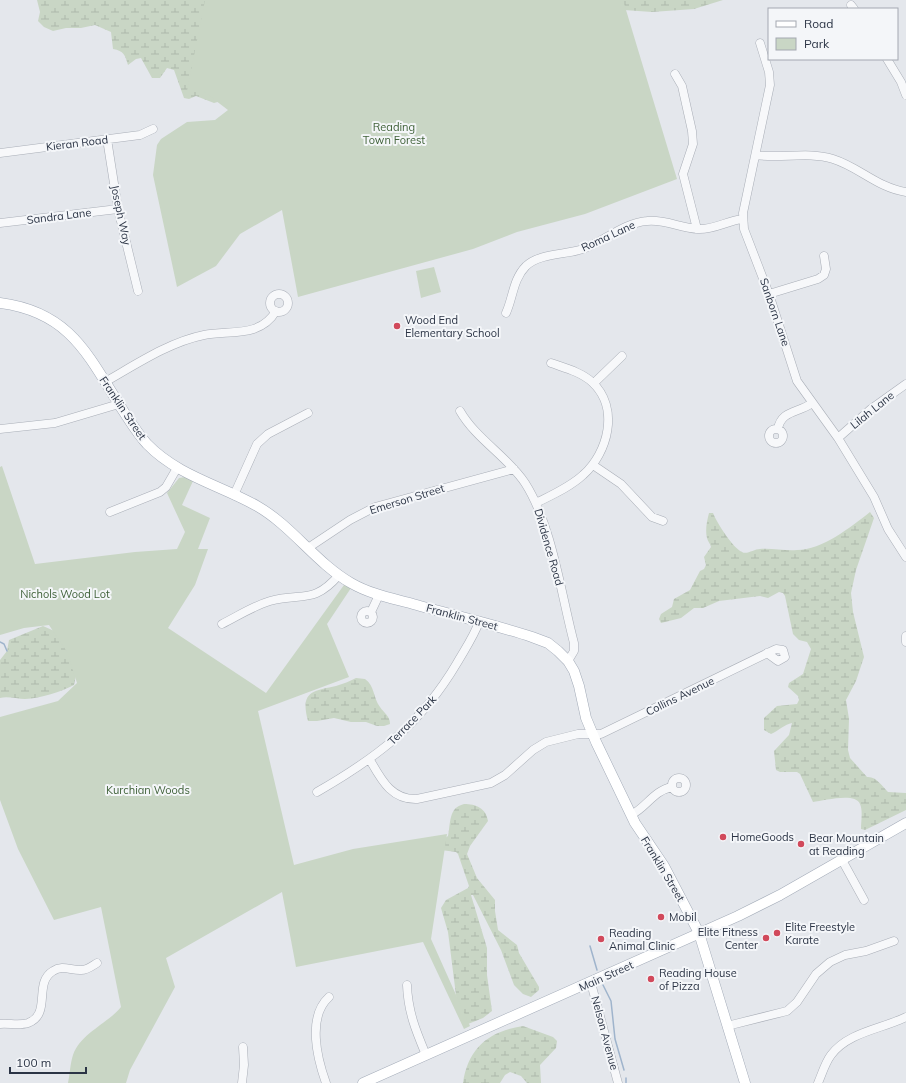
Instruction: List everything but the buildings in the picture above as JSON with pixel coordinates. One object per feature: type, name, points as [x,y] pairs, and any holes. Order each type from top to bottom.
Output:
[{"type":"main road","name":"Franklin Street","points":[[0,303],[32,310],[58,324],[81,346],[119,404],[147,443],[177,468],[234,494],[267,512],[339,575],[358,587],[379,595],[540,640],[554,647],[568,661],[578,680],[586,718],[592,735],[631,815],[664,866],[699,933],[745,1083]]},
{"type":"main road","name":"Main Street","points":[[363,1083],[591,983],[761,905],[906,823]]},
{"type":"street","name":"Sanborn Lane","points":[[760,43],[769,72],[770,85],[742,219],[747,237],[769,294],[795,376],[812,403],[838,438],[874,497],[888,529],[906,557]]},
{"type":"street","points":[[888,60],[901,82],[906,95]]},
{"type":"street","points":[[675,74],[683,88],[692,131],[693,144],[683,174],[697,229]]},
{"type":"street","name":"Kieran Road","points":[[0,152],[142,135],[153,128]]},
{"type":"street","name":"Joseph Way","points":[[107,139],[118,209],[138,291]]},
{"type":"street","points":[[756,156],[809,155],[832,159],[852,167],[881,185],[906,192]]},
{"type":"street","name":"Sandra Lane","points":[[0,223],[118,209]]},
{"type":"street","name":"Roma Lane","points":[[506,313],[519,276],[525,267],[535,260],[588,247],[628,226],[645,221],[665,222],[697,229],[709,228],[742,219]]},
{"type":"street","points":[[769,294],[820,278],[826,269],[824,256]]},
{"type":"street","points":[[105,382],[184,341],[203,336],[240,333],[255,329],[267,322],[276,311]]},
{"type":"street","points":[[594,383],[622,356]]},
{"type":"street","points":[[536,503],[573,483],[593,465],[605,443],[608,424],[605,402],[594,383],[573,370],[551,363]]},
{"type":"street","name":"Lilah Lane","points":[[838,438],[871,409],[906,384]]},
{"type":"street","points":[[778,429],[781,420],[786,415],[803,409],[812,403]]},
{"type":"street","points":[[0,429],[54,423],[119,404]]},
{"type":"street","name":"Dividence Road","points":[[460,410],[468,422],[514,468],[536,503],[547,536],[574,645],[574,652],[568,661]]},
{"type":"street","points":[[234,494],[257,444],[268,434],[308,413]]},
{"type":"street","points":[[593,465],[621,484],[652,517],[663,521]]},
{"type":"street","points":[[110,512],[160,492],[166,487],[177,468]]},
{"type":"street","name":"Emerson Street","points":[[308,548],[350,520],[375,507],[514,468]]},
{"type":"street","points":[[222,624],[270,602],[317,594],[327,588],[339,575]]},
{"type":"street","points":[[372,612],[379,595]]},
{"type":"street","name":"Terrace Park","points":[[317,792],[370,760],[410,725],[435,697],[467,647],[478,622]]},
{"type":"street","points":[[906,636],[906,642]]},
{"type":"street","name":"Collins Avenue","points":[[370,760],[390,791],[402,798],[416,799],[491,783],[505,775],[542,744],[578,734],[601,734],[767,653]]},
{"type":"street","points":[[631,815],[638,811],[657,793],[672,787]]},
{"type":"street","points":[[842,860],[864,900]]},
{"type":"street","points":[[727,1026],[787,1011],[798,1002],[816,974],[830,962],[845,955],[866,951],[894,941]]},
{"type":"street","points":[[0,1024],[23,1024],[35,1018],[42,1007],[43,984],[52,972],[64,968],[83,970],[97,963]]},
{"type":"street","name":"Nelson Avenue","points":[[591,983],[618,1083]]},
{"type":"street","points":[[406,985],[411,1019],[426,1056]]},
{"type":"street","points":[[326,1083],[318,1055],[316,1032],[320,1009],[329,997]]},
{"type":"street","points":[[818,1083],[828,1059],[837,1048],[864,1033],[906,1017]]},
{"type":"street","points":[[242,1083],[244,1065],[243,1047]]},
{"type":"green space","points":[[37,0],[723,0],[694,9],[652,12],[624,10],[231,109],[221,101],[214,103],[196,96],[189,99],[184,98],[174,70],[167,68],[160,78],[152,78],[141,58],[136,59],[128,65],[124,54],[113,49],[111,32],[95,25],[53,31],[44,27],[38,21],[40,12]]},
{"type":"green space","name":"Reading Town Forest","points":[[205,0],[623,0],[677,179],[585,214],[517,232],[473,249],[298,297],[282,210],[240,234],[216,266],[177,287],[153,175],[157,145],[161,139],[187,122],[215,120],[228,110],[203,91],[187,91]]},
{"type":"green space","points":[[434,267],[441,292],[421,298],[416,271]]},
{"type":"green space","name":"Kurchian Woods","points":[[2,466],[35,564],[135,552],[177,549],[185,532],[167,493],[179,478],[185,477],[193,481],[182,505],[210,518],[198,549],[208,549],[195,585],[168,628],[266,693],[344,585],[351,588],[327,624],[349,677],[258,711],[294,865],[353,849],[447,834],[431,939],[470,1026],[464,1029],[423,942],[296,967],[282,892],[166,958],[175,987],[130,1070],[126,1083],[68,1083],[72,1058],[77,1047],[88,1035],[109,1019],[121,1007],[101,907],[54,920],[18,849],[0,800],[0,717],[58,701],[77,683],[67,652],[49,625],[24,628],[0,635],[0,467]]},
{"type":"green space","points":[[870,512],[874,518],[856,570],[851,593],[853,612],[864,657],[856,681],[846,700],[849,719],[848,750],[850,758],[867,777],[876,780],[888,792],[906,793],[906,810],[865,830],[861,829],[862,816],[860,804],[857,800],[846,798],[813,802],[800,774],[797,772],[780,772],[776,770],[774,751],[789,735],[792,723],[771,734],[764,730],[764,718],[777,706],[797,704],[799,700],[798,696],[788,687],[789,683],[803,674],[811,649],[807,642],[799,640],[793,634],[785,596],[783,593],[779,592],[768,598],[760,596],[719,601],[703,608],[694,608],[681,618],[661,623],[659,619],[661,614],[672,607],[674,599],[690,590],[700,571],[704,569],[706,565],[704,557],[711,547],[707,539],[706,532],[709,513],[713,513],[734,546],[738,550],[746,553],[760,549],[807,549],[836,537]]},
{"type":"green space","points":[[43,626],[59,633],[77,671],[74,685],[44,696],[25,699],[9,697],[0,698],[0,660],[7,651],[9,640]]},
{"type":"green space","points":[[356,678],[365,679],[371,685],[378,704],[389,719],[390,724],[377,726],[366,722],[351,722],[334,718],[308,721],[306,704],[307,698],[310,694]]},
{"type":"green space","points":[[464,804],[473,805],[480,808],[487,817],[488,821],[470,846],[467,854],[477,878],[495,900],[498,930],[517,945],[519,953],[539,987],[539,990],[531,997],[523,994],[514,985],[501,950],[473,895],[471,895],[487,948],[487,975],[492,1011],[483,1018],[468,1024],[457,1003],[448,932],[441,908],[446,900],[469,886],[458,854],[456,852],[441,850],[411,862],[448,836],[453,812],[459,806]]},
{"type":"green space","points":[[523,1026],[553,1037],[557,1041],[556,1048],[540,1065],[541,1083],[527,1083],[521,1076],[510,1072],[505,1075],[500,1083],[463,1083],[470,1060],[482,1043],[500,1032]]},
{"type":"waterway","points":[[0,642],[4,644],[7,651]]},
{"type":"waterway","points":[[590,946],[597,970]]},
{"type":"waterway","points":[[603,985],[611,1001],[615,1039],[624,1070]]},
{"type":"waterway","points":[[626,1078],[626,1083]]},
{"type":"place","name":"Wood End Elementary School","points":[[397,326]]},
{"type":"place","name":"HomeGoods","points":[[723,837]]},
{"type":"place","name":"Bear Mountain at Reading","points":[[801,844]]},
{"type":"place","name":"Mobil","points":[[661,917]]},
{"type":"place","name":"Elite Freestyle Karate","points":[[777,933]]},
{"type":"place","name":"Elite Fitness Center","points":[[766,938]]},
{"type":"place","name":"Reading Animal Clinic","points":[[601,939]]},
{"type":"place","name":"Reading House of Pizza","points":[[651,979]]},
{"type":"park label","name":"Nichols Wood Lot","points":[[65,594]]}]
